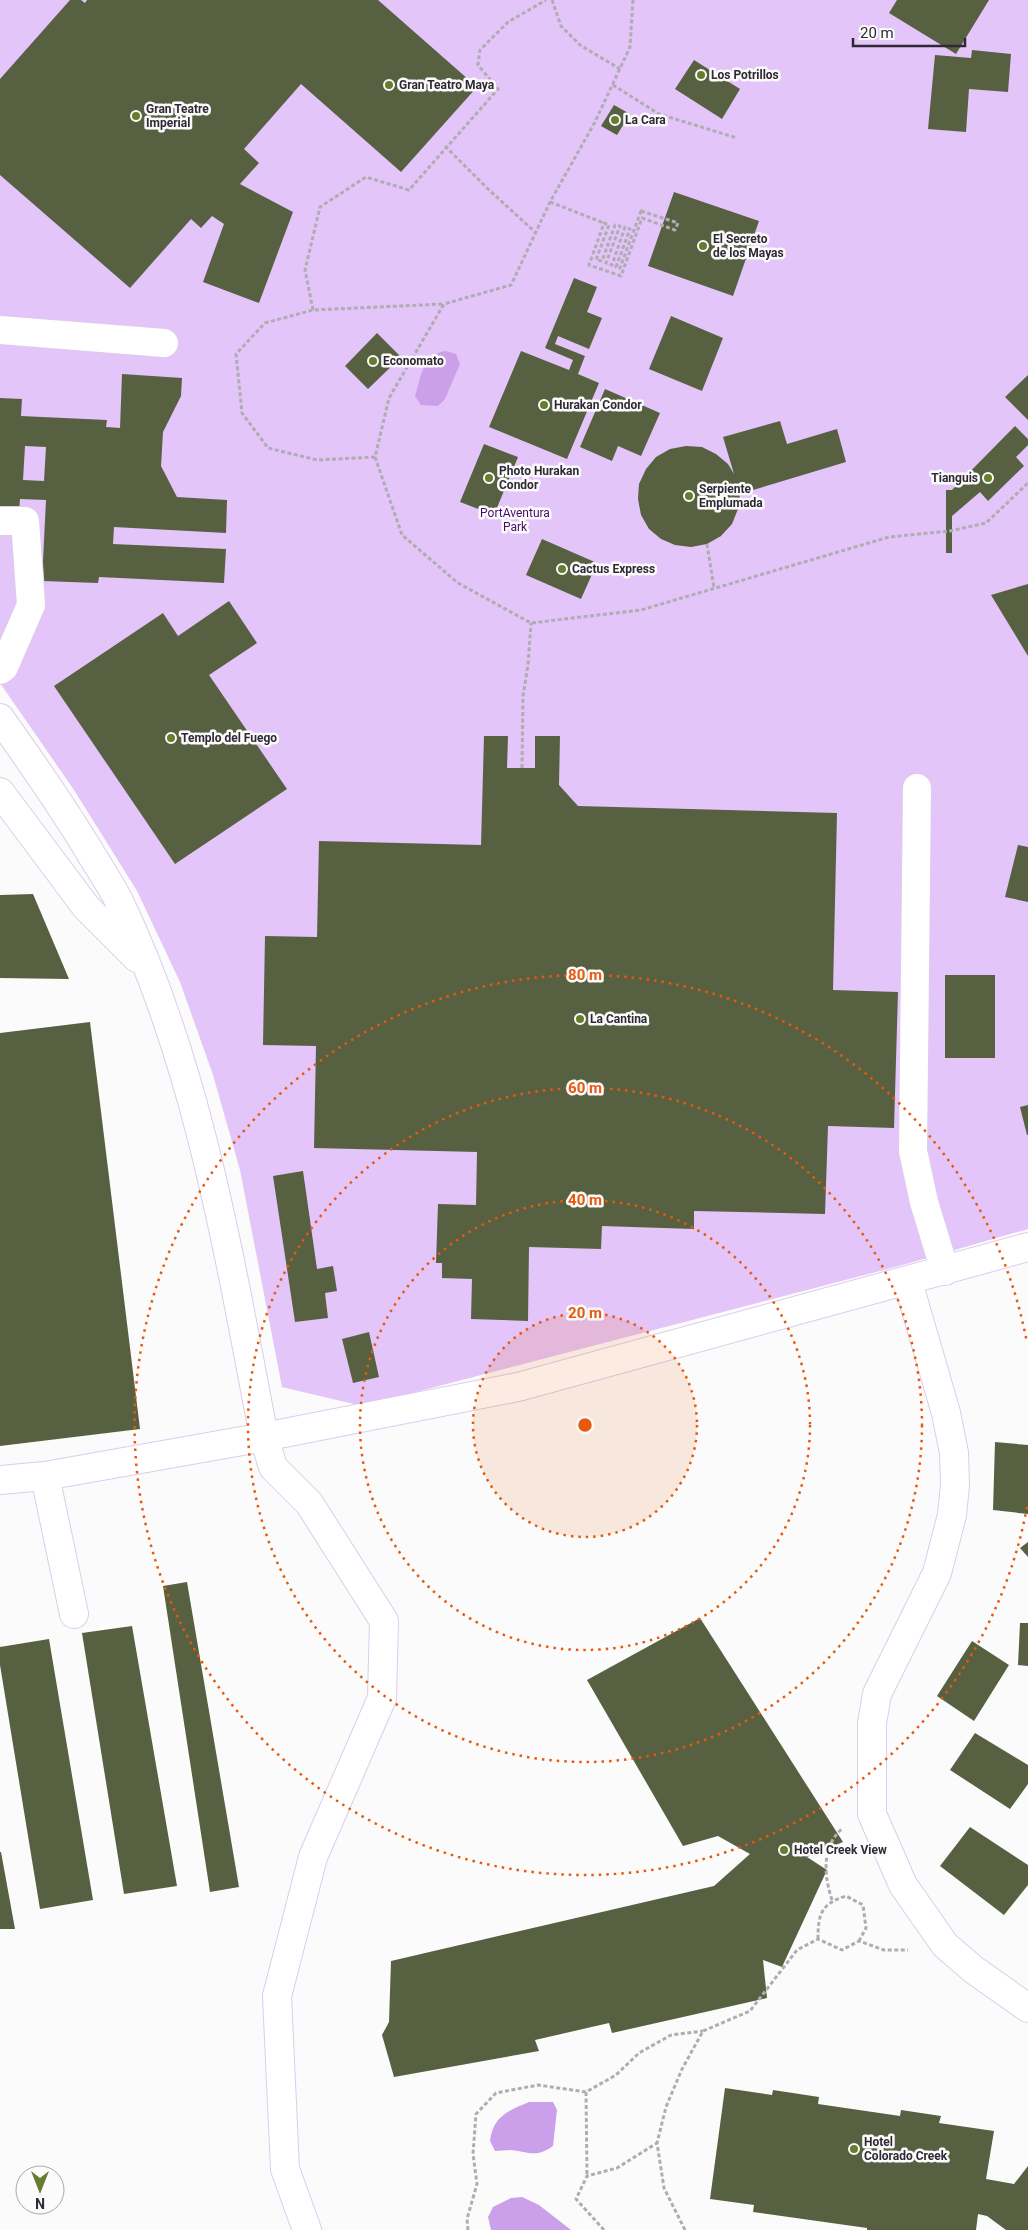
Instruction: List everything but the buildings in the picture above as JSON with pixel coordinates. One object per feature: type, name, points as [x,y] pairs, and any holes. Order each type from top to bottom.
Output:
[{"type":"lane","points":[[0,330],[164,343]]},
{"type":"lane","points":[[0,521],[25,521],[31,605],[4,667],[0,670]]},
{"type":"lane","points":[[0,718],[62,805],[118,899],[163,1004],[188,1083],[219,1208],[264,1437],[274,1467],[309,1503],[384,1621],[382,1698],[313,1857],[277,1996],[285,2169],[307,2230]]},
{"type":"lane","points":[[917,788],[913,1152],[924,1202],[945,1271]]},
{"type":"lane","points":[[0,792],[86,907],[147,967]]},
{"type":"lane","points":[[0,1480],[45,1476],[264,1437],[518,1387],[908,1282],[1028,1247]]},
{"type":"lane","points":[[908,1282],[946,1413],[954,1453],[955,1485],[952,1515],[937,1573],[877,1694],[872,1722],[872,1814],[903,1885],[941,1939],[974,1970],[1028,2008]]},
{"type":"lane","points":[[45,1476],[74,1614]]},
{"type":"path","points":[[313,310],[305,270],[320,206],[366,176],[408,190],[498,88],[478,66],[480,50],[508,22],[546,0]]},
{"type":"path","points":[[552,0],[561,26],[580,45],[620,69]]},
{"type":"path","points":[[375,457],[317,460],[268,448],[242,413],[236,354],[264,323],[313,310],[444,304],[510,285],[550,202],[630,47],[632,0]]},
{"type":"path","points":[[612,85],[659,114],[737,138]]},
{"type":"path","points":[[445,146],[536,232]]},
{"type":"path","points":[[550,202],[604,223],[609,225],[596,260],[602,262],[615,225],[620,226],[606,263],[612,265],[625,227],[630,229],[616,267],[620,268],[641,211],[678,223],[675,230],[642,218],[622,276],[589,265],[604,223]]},
{"type":"path","points":[[444,304],[389,398],[375,457],[402,536],[458,584],[531,624],[641,610],[889,537],[950,531],[986,523],[1028,483]]},
{"type":"path","points":[[707,544],[714,588]]},
{"type":"path","points":[[522,768],[523,696],[528,665],[531,624]]},
{"type":"path","points":[[832,1900],[826,1880],[827,1857],[832,1837],[846,1826],[872,1814]]},
{"type":"path","points":[[846,1896],[863,1905],[866,1928],[860,1941],[842,1950],[818,1939],[820,1913],[832,1900],[846,1896]]},
{"type":"path","points":[[468,2230],[467,2219],[478,2184],[473,2154],[476,2114],[496,2093],[538,2084],[586,2092],[616,2074],[639,2053],[671,2035],[703,2031],[750,2011],[777,1979],[797,1950],[818,1939]]},
{"type":"path","points":[[860,1941],[884,1950],[918,1950],[941,1939]]},
{"type":"path","points":[[685,2230],[664,2188],[657,2143],[666,2107],[679,2076],[703,2031]]},
{"type":"path","points":[[586,2092],[587,2176],[576,2199],[604,2230]]},
{"type":"path","points":[[587,2176],[617,2168],[657,2143]]},
{"type":"green space","name":"PortAventura Park","points":[[0,0],[1028,0],[1028,1229],[899,1266],[362,1406],[282,1387],[240,1170],[213,1075],[180,982],[137,891],[74,790],[0,683]]},
{"type":"shaded area","points":[[446,351],[456,354],[460,364],[445,399],[438,406],[421,405],[415,396],[424,367],[432,356]]},
{"type":"shaded area","points":[[529,2102],[553,2102],[557,2110],[553,2146],[537,2153],[511,2150],[495,2151],[490,2141],[494,2126],[498,2120],[508,2112]]},
{"type":"shaded area","points":[[522,2197],[539,2205],[571,2230],[491,2230],[488,2217],[493,2207],[511,2198]]},
{"type":"place","name":"Los Potrillos","points":[[701,75]]},
{"type":"place","name":"Gran Teatro Maya","points":[[389,85]]},
{"type":"place","name":"Gran Teatre Imperial","points":[[136,116]]},
{"type":"place","name":"La Cara","points":[[615,120]]},
{"type":"place","name":"El Secreto de los Mayas","points":[[703,246]]},
{"type":"place","name":"Economato","points":[[373,361]]},
{"type":"place","name":"Hurakan Condor","points":[[544,405]]},
{"type":"place","name":"Photo Hurakan Condor","points":[[489,478]]},
{"type":"place","name":"Tianguis","points":[[988,478]]},
{"type":"place","name":"Serpiente Emplumada","points":[[689,496]]},
{"type":"place","name":"Cactus Express","points":[[562,569]]},
{"type":"place","name":"Templo del Fuego","points":[[171,738]]},
{"type":"place","name":"La Cantina","points":[[580,1019]]},
{"type":"place","name":"Hotel Creek View","points":[[784,1850]]},
{"type":"place","name":"Hotel Colorado Creek","points":[[854,2149]]}]
